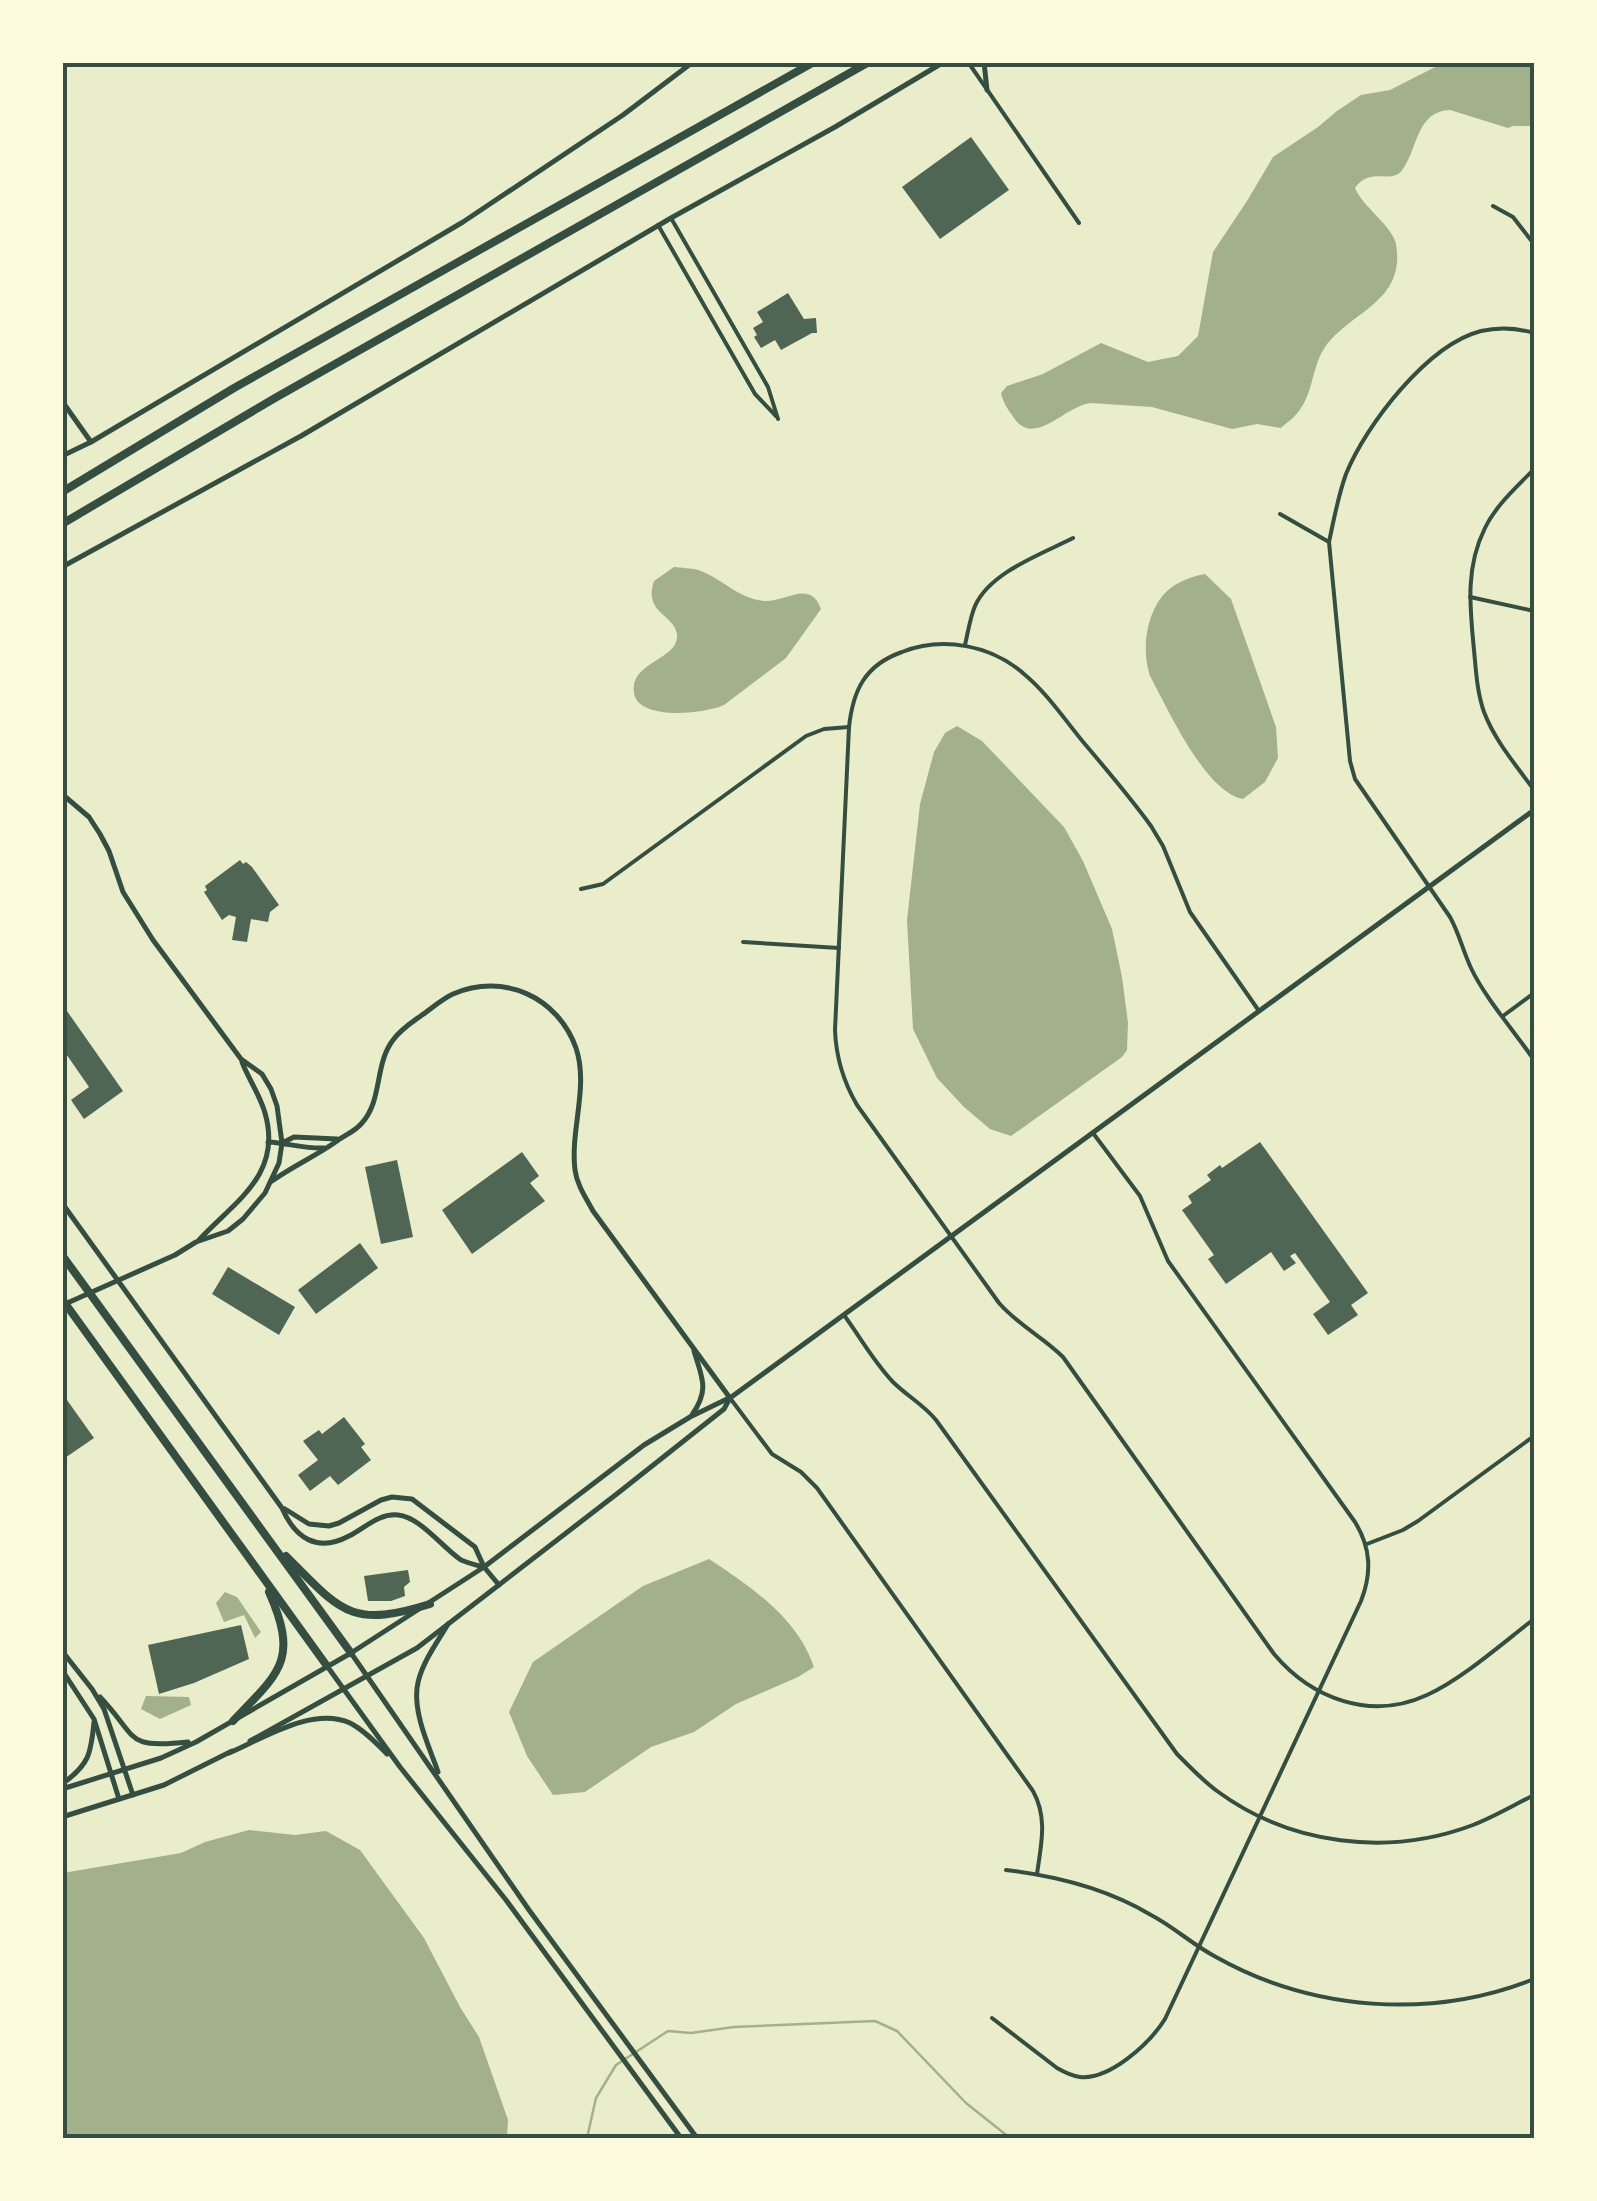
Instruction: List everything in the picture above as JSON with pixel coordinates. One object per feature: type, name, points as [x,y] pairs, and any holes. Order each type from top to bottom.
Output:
[{"type":"highway","points":[[62,492],[268,369],[814,62]]},
{"type":"highway","points":[[64,523],[275,398],[869,62]]},
{"type":"highway","points":[[62,1255],[351,1653]]},
{"type":"highway","points":[[62,1302],[328,1666]]},
{"type":"highway","points":[[269,1538],[327,1597],[358,1614],[396,1614],[430,1604]]},
{"type":"highway","points":[[234,1721],[268,1684],[284,1650],[282,1620],[261,1574]]},
{"type":"street","points":[[62,456],[463,222],[624,115],[692,62]]},
{"type":"street","points":[[62,567],[279,449],[944,62]]},
{"type":"street","points":[[968,62],[1080,222]]},
{"type":"street","points":[[984,62],[987,90]]},
{"type":"street","points":[[1493,206],[1513,217],[1534,244]]},
{"type":"street","points":[[658,226],[755,394],[778,419],[768,387],[671,218]]},
{"type":"street","points":[[1534,333],[1500,328],[1464,337],[1417,374],[1389,403],[1361,443],[1340,494],[1329,542],[1354,779],[1459,932],[1470,966],[1534,1060]]},
{"type":"street","points":[[62,400],[91,442]]},
{"type":"street","points":[[1534,469],[1496,509],[1486,526],[1472,565],[1470,596],[1476,677],[1485,714],[1502,747],[1534,790]]},
{"type":"street","points":[[1280,514],[1329,542]]},
{"type":"street","points":[[965,645],[974,606],[992,582],[1073,538]]},
{"type":"street","points":[[1470,596],[1534,611]]},
{"type":"street","points":[[1259,1011],[1190,912],[1163,846],[1138,808],[1024,674],[989,653],[965,645],[926,645],[888,657],[862,680],[854,696],[849,727],[836,1050],[847,1088],[952,1236],[1008,1314],[1063,1357],[1274,1654],[1300,1681],[1363,1706],[1408,1702],[1448,1683],[1534,1619]]},
{"type":"street","points":[[581,890],[603,884],[806,736],[849,727]]},
{"type":"street","points":[[62,794],[89,818],[100,834],[131,909],[241,1059],[265,1113],[268,1142],[254,1186],[196,1242],[175,1256],[62,1302]]},
{"type":"street","points":[[62,1787],[161,1758],[196,1742],[430,1604],[644,1445],[730,1398],[1534,810]]},
{"type":"street","points":[[742,942],[839,948]]},
{"type":"street","points":[[272,1181],[330,1147],[366,1120],[384,1057],[395,1037],[453,994],[486,986],[517,989],[538,1000],[562,1021],[578,1054],[580,1074],[575,1169],[593,1211],[772,1454],[801,1472],[817,1488],[1033,1791],[1043,1818],[1037,1874]]},
{"type":"street","points":[[1503,1016],[1534,993]]},
{"type":"street","points":[[196,1242],[228,1231],[243,1219],[256,1206],[279,1163],[282,1143],[277,1106],[262,1074],[241,1059]]},
{"type":"street","points":[[992,2018],[1068,2074],[1079,2077],[1102,2074],[1158,2029],[1366,1588],[1369,1558],[1355,1522],[1168,1261],[1140,1196],[1093,1132]]},
{"type":"street","points":[[282,1143],[300,1136],[339,1139]]},
{"type":"street","points":[[268,1142],[295,1148],[330,1147]]},
{"type":"street","points":[[62,1203],[300,1536],[325,1543],[349,1537],[380,1518],[400,1515],[423,1528],[463,1561],[484,1567]]},
{"type":"street","points":[[844,1315],[895,1384],[925,1406],[936,1420],[1177,1754],[1217,1791],[1290,1829],[1351,1842],[1413,1841],[1473,1825],[1534,1794]]},
{"type":"street","points":[[690,1417],[704,1391],[693,1347]]},
{"type":"street","points":[[229,1753],[417,1648],[724,1408],[730,1398]]},
{"type":"street","points":[[1366,1544],[1418,1521],[1534,1436]]},
{"type":"street","points":[[282,1508],[310,1524],[329,1526],[382,1500],[412,1500],[474,1547],[484,1567],[500,1585]]},
{"type":"street","points":[[441,1780],[423,1730],[417,1690],[426,1663],[448,1624]]},
{"type":"street","points":[[62,1651],[140,1742],[196,1742]]},
{"type":"street","points":[[351,1653],[530,1910],[697,2138]]},
{"type":"street","points":[[328,1666],[400,1768],[506,1900],[681,2138]]},
{"type":"street","points":[[62,1670],[94,1719],[120,1799]]},
{"type":"street","points":[[92,1689],[104,1710],[132,1795]]},
{"type":"street","points":[[62,1817],[164,1785],[307,1720],[326,1718],[350,1724],[400,1768]]},
{"type":"street","points":[[62,1787],[88,1759],[94,1719]]},
{"type":"street","points":[[1006,1870],[1091,1887],[1154,1916],[1199,1947],[1250,1974],[1324,1998],[1402,2006],[1441,2003],[1480,1997],[1534,1980]]},
{"type":"shaded area","points":[[1443,63],[1534,63],[1534,126],[1508,128],[1450,110],[1439,112],[1425,123],[1398,174],[1374,176],[1355,188],[1394,237],[1397,264],[1393,280],[1374,304],[1325,347],[1303,405],[1281,428],[1257,424],[1232,429],[1152,407],[1090,403],[1039,428],[1020,425],[1001,393],[1007,386],[1043,374],[1101,343],[1148,362],[1178,356],[1198,336],[1213,252],[1273,157],[1361,95],[1390,90]]},
{"type":"shaded area","points":[[674,567],[698,570],[755,599],[811,595],[821,609],[786,658],[724,705],[688,713],[647,708],[638,702],[635,682],[646,667],[671,650],[677,634],[656,607],[654,581]]},
{"type":"shaded area","points":[[1205,574],[1231,599],[1276,727],[1278,758],[1265,782],[1243,799],[1229,793],[1202,766],[1177,728],[1147,666],[1147,631],[1160,599],[1180,582]]},
{"type":"shaded area","points":[[957,726],[982,741],[1064,827],[1112,929],[1122,977],[1127,1050],[1011,1136],[990,1129],[937,1078],[913,1029],[907,920],[920,804],[934,752],[945,733]]},
{"type":"shaded area","points":[[709,1559],[756,1592],[784,1618],[814,1667],[736,1704],[694,1732],[651,1747],[585,1792],[553,1795],[527,1756],[509,1712],[533,1662],[643,1586]]},
{"type":"shaded area","points":[[225,1592],[237,1597],[261,1632],[255,1638],[244,1615],[224,1622],[216,1603]]},
{"type":"shaded area","points":[[146,1696],[189,1697],[191,1705],[160,1719],[141,1709]]},
{"type":"shaded area","points":[[249,1830],[295,1835],[326,1831],[360,1850],[424,1938],[479,2037],[508,2120],[507,2138],[63,2138],[63,1873],[181,1853]]},
{"type":"building","points":[[971,137],[1009,190],[940,239],[902,187]]},
{"type":"building","points":[[788,293],[804,319],[816,318],[817,333],[781,350],[775,340],[761,348],[753,328],[763,322],[757,312]]},
{"type":"building","points":[[240,860],[252,867],[279,905],[270,912],[268,922],[251,919],[247,942],[232,940],[236,917],[229,915],[222,920],[204,892],[205,886]]},
{"type":"building","points":[[67,1011],[123,1091],[84,1119],[71,1100],[89,1087],[62,1048],[62,1014]]},
{"type":"building","points":[[1260,1142],[1368,1293],[1351,1305],[1358,1315],[1328,1335],[1313,1314],[1330,1302],[1295,1253],[1290,1256],[1296,1263],[1284,1271],[1271,1252],[1226,1284],[1208,1259],[1214,1255],[1182,1210],[1192,1203],[1188,1196],[1211,1180],[1207,1175]]},
{"type":"building","points":[[522,1152],[539,1176],[530,1183],[545,1201],[472,1254],[442,1210]]},
{"type":"building","points":[[397,1160],[413,1237],[381,1244],[365,1167]]},
{"type":"building","points":[[360,1243],[378,1268],[316,1314],[298,1290]]},
{"type":"building","points":[[228,1267],[295,1307],[279,1335],[212,1294]]},
{"type":"building","points":[[62,1393],[94,1438],[62,1460]]},
{"type":"building","points":[[344,1417],[365,1444],[361,1447],[371,1460],[338,1485],[330,1476],[310,1491],[298,1475],[318,1460],[303,1441],[319,1430],[322,1434]]},
{"type":"building","points":[[408,1570],[410,1582],[404,1587],[405,1596],[391,1601],[368,1601],[364,1576]]},
{"type":"building","points":[[241,1625],[249,1659],[159,1694],[148,1645]]},
{"type":"waterway","points":[[587,2138],[596,2098],[616,2065],[668,2031],[691,2033],[734,2027],[875,2021],[897,2031],[966,2103],[1010,2138]]}]
